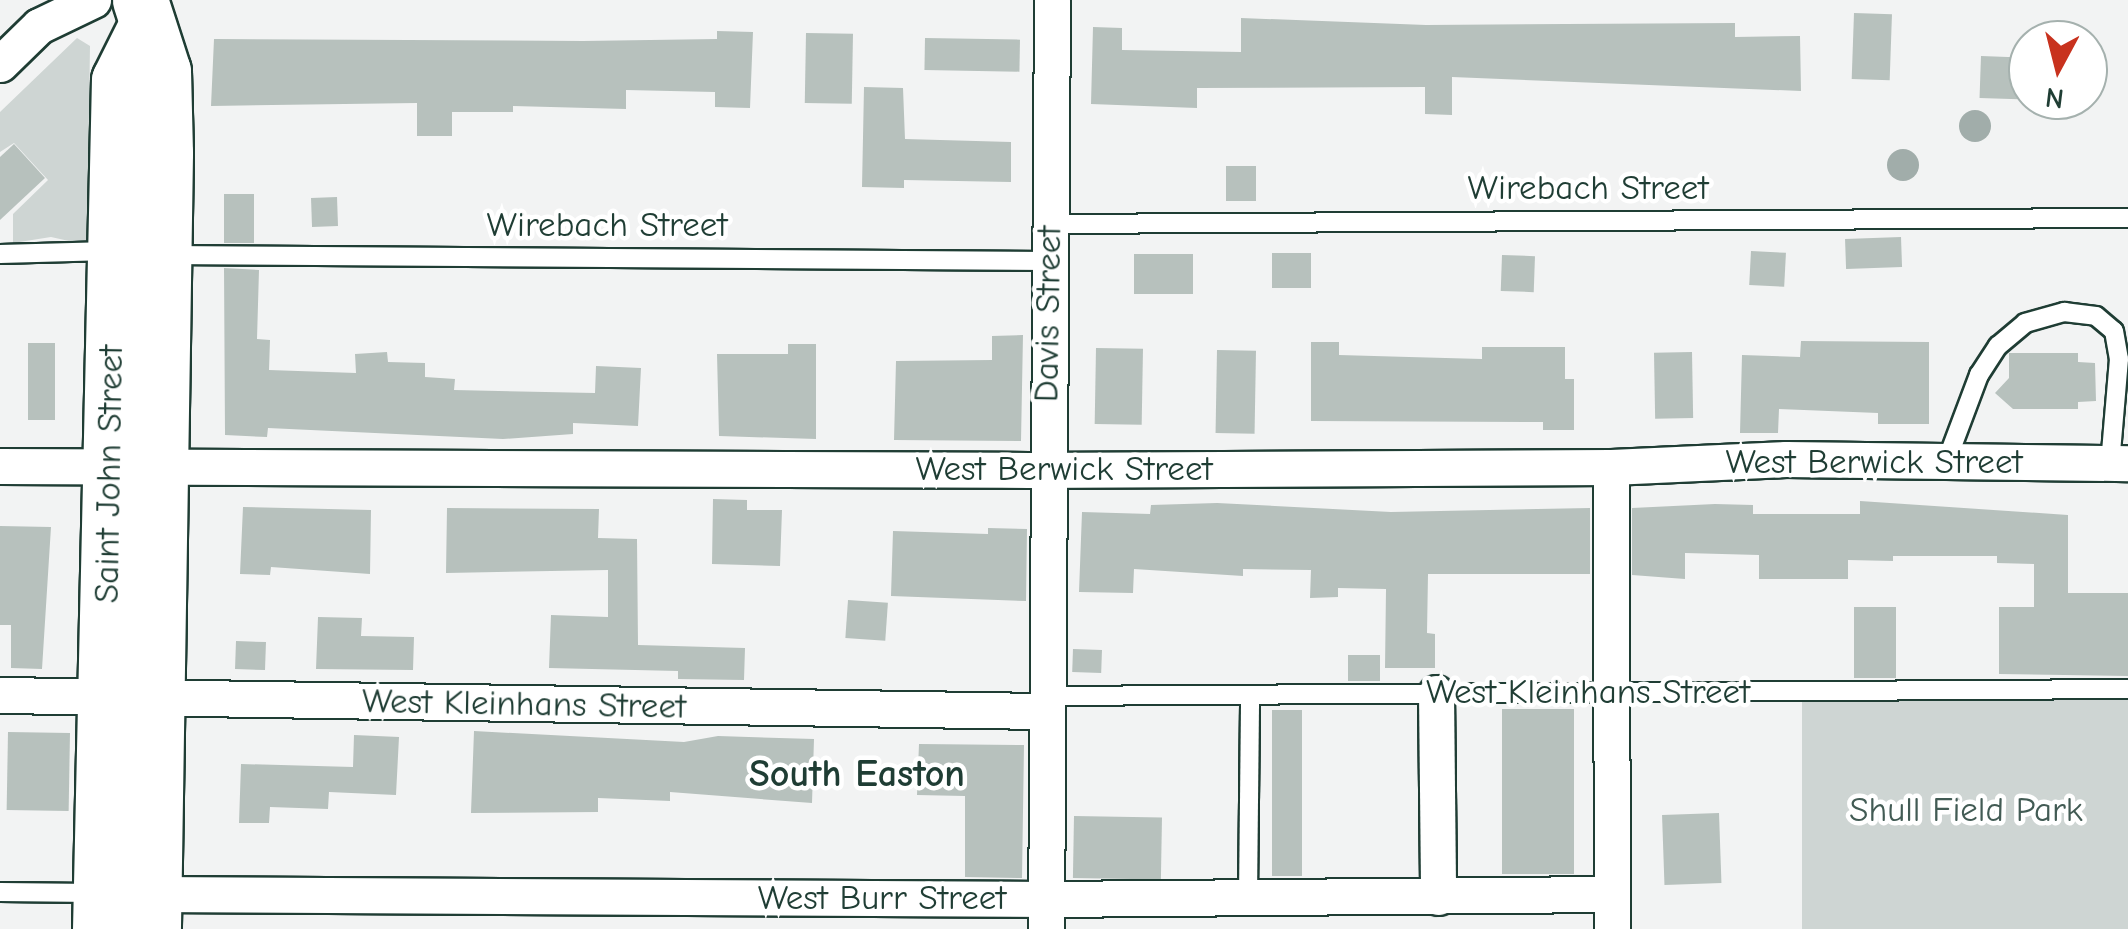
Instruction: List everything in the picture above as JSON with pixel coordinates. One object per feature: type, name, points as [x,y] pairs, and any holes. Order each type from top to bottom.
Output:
[{"type":"main road","name":"Saint John Street","points":[[127,911],[135,468],[113,251],[119,80],[143,13]]},
{"type":"main road","name":"Saint John Street","points":[[135,468],[166,254],[163,70],[143,13]]},
{"type":"street","points":[[0,64],[39,26],[93,0]]},
{"type":"street","name":"Davis Street","points":[[1046,914],[1052,0]]},
{"type":"street","name":"West Berwick Street","points":[[0,466],[1046,470],[1611,467],[1786,458],[2119,463]]},
{"type":"street","points":[[1611,467],[1612,929]]},
{"type":"street","points":[[1436,693],[1438,897]]},
{"type":"street","name":"West Kleinhans Street","points":[[0,695],[1047,703]]},
{"type":"street","name":"West Burr Street","points":[[127,911],[1046,914],[1248,896],[1612,894]]},
{"type":"lane","name":"Wirebach Street","points":[[1049,224],[2128,218]]},
{"type":"lane","points":[[0,254],[113,251]]},
{"type":"lane","name":"Wirebach Street","points":[[166,254],[1048,261]]},
{"type":"lane","points":[[1947,460],[1979,375],[1998,346],[2024,323],[2064,312],[2096,316],[2114,331],[2119,359],[2119,463]]},
{"type":"lane","name":"West Kleinhans Street","points":[[1047,703],[1250,695],[2128,689]]},
{"type":"lane","points":[[1248,896],[1250,695]]},
{"type":"lane","name":"West Burr Street","points":[[0,892],[127,911]]},
{"type":"green space","points":[[77,38],[90,46],[87,245],[51,237],[13,243],[13,214],[48,180],[14,143],[0,152],[0,112]]},
{"type":"green space","name":"Shull Field Park","points":[[1802,689],[2128,689],[2128,929],[1802,929]]},
{"type":"shaded area","points":[[1975,110],[1987,114],[1991,126],[1987,138],[1975,142],[1963,138],[1959,126],[1963,114]]},
{"type":"shaded area","points":[[1903,149],[1915,153],[1919,165],[1915,177],[1903,181],[1891,177],[1887,165],[1891,153]]},
{"type":"building","points":[[1854,13],[1892,14],[1890,80],[1852,79]]},
{"type":"building","points":[[1241,18],[1426,25],[1735,23],[1735,37],[1800,36],[1801,91],[1452,77],[1452,115],[1425,114],[1425,87],[1197,88],[1197,108],[1091,104],[1093,27],[1122,28],[1122,50],[1241,52]]},
{"type":"building","points":[[717,31],[753,32],[750,108],[715,107],[715,92],[626,90],[626,109],[513,106],[513,112],[452,112],[452,136],[417,136],[417,103],[211,106],[214,39],[717,39]]},
{"type":"building","points":[[806,33],[853,34],[852,104],[805,103]]},
{"type":"building","points":[[925,38],[1020,40],[1019,72],[924,70]]},
{"type":"building","points":[[1981,56],[2008,57],[2008,99],[1980,98]]},
{"type":"building","points":[[864,87],[903,88],[905,139],[1011,142],[1011,182],[904,180],[904,188],[862,187]]},
{"type":"building","points":[[14,144],[45,178],[0,220],[0,157]]},
{"type":"building","points":[[1226,166],[1256,166],[1256,201],[1226,201]]},
{"type":"building","points":[[224,194],[254,194],[254,243],[224,243]]},
{"type":"building","points":[[337,197],[338,226],[312,227],[311,198]]},
{"type":"building","points":[[1901,237],[1902,267],[1846,269],[1845,239]]},
{"type":"building","points":[[1751,251],[1786,253],[1784,287],[1749,285]]},
{"type":"building","points":[[1272,253],[1311,253],[1311,288],[1272,288]]},
{"type":"building","points":[[1134,254],[1193,254],[1193,294],[1134,294]]},
{"type":"building","points":[[1502,255],[1535,256],[1534,292],[1501,291]]},
{"type":"building","points":[[224,268],[259,270],[257,339],[270,340],[269,370],[356,373],[355,354],[387,352],[388,362],[425,363],[425,377],[455,379],[454,390],[595,393],[596,366],[641,368],[638,426],[573,423],[573,434],[503,439],[268,428],[267,437],[225,435]]},
{"type":"building","points":[[1023,335],[1021,441],[894,440],[896,361],[992,360],[992,336]]},
{"type":"building","points":[[1801,341],[1929,342],[1929,424],[1878,424],[1878,413],[1779,409],[1778,433],[1740,433],[1742,355],[1800,357]]},
{"type":"building","points":[[1311,342],[1339,342],[1339,355],[1482,359],[1482,347],[1565,347],[1565,379],[1574,379],[1574,430],[1543,430],[1543,422],[1311,421]]},
{"type":"building","points":[[28,343],[55,343],[55,420],[28,420]]},
{"type":"building","points":[[788,344],[816,344],[816,439],[719,436],[717,354],[788,354]]},
{"type":"building","points":[[1096,348],[1143,349],[1142,425],[1095,424]]},
{"type":"building","points":[[1217,350],[1256,351],[1255,434],[1216,433]]},
{"type":"building","points":[[1692,352],[1693,418],[1655,419],[1654,353]]},
{"type":"building","points":[[2009,353],[2078,353],[2078,362],[2095,363],[2096,401],[2078,402],[2078,409],[2013,409],[1995,393],[2009,378]]},
{"type":"building","points":[[713,499],[747,500],[747,510],[782,510],[780,566],[712,564]]},
{"type":"building","points":[[1860,501],[2068,515],[2068,593],[2128,593],[2128,676],[1999,674],[1999,607],[2034,607],[2034,564],[1997,563],[1997,556],[1848,560],[1848,579],[1759,579],[1759,555],[1685,553],[1685,579],[1632,575],[1632,508],[1753,505],[1753,514],[1860,514]]},
{"type":"building","points":[[1217,503],[1391,512],[1590,508],[1590,574],[1428,574],[1427,633],[1435,634],[1435,668],[1385,668],[1386,589],[1338,588],[1338,597],[1310,598],[1311,570],[1243,569],[1243,576],[1134,569],[1133,593],[1079,592],[1082,512],[1150,514],[1151,505]]},
{"type":"building","points":[[243,507],[371,510],[370,574],[271,567],[270,575],[240,574]]},
{"type":"building","points":[[447,508],[599,509],[598,538],[637,539],[638,645],[745,648],[744,680],[678,679],[678,671],[549,668],[551,615],[608,617],[608,570],[446,573]]},
{"type":"building","points":[[0,526],[51,527],[42,669],[11,668],[11,625],[0,625]]},
{"type":"building","points":[[988,528],[1027,529],[1026,601],[891,596],[893,531],[988,534]]},
{"type":"building","points":[[848,600],[888,603],[885,641],[845,638]]},
{"type":"building","points":[[1854,607],[1896,607],[1896,678],[1854,678]]},
{"type":"building","points":[[318,617],[362,618],[361,636],[414,637],[413,670],[316,669]]},
{"type":"building","points":[[236,641],[266,642],[265,670],[235,669]]},
{"type":"building","points":[[1073,649],[1102,650],[1101,673],[1072,672]]},
{"type":"building","points":[[1348,655],[1380,655],[1380,681],[1348,681]]},
{"type":"building","points":[[1502,709],[1574,709],[1574,874],[1502,874]]},
{"type":"building","points":[[1272,710],[1302,710],[1302,876],[1272,876]]},
{"type":"building","points":[[474,731],[684,742],[718,736],[814,739],[812,803],[670,792],[670,801],[598,798],[598,812],[471,813]]},
{"type":"building","points":[[8,732],[70,733],[69,811],[7,810]]},
{"type":"building","points":[[354,735],[399,737],[396,795],[329,792],[328,809],[270,807],[269,823],[239,823],[241,764],[353,767]]},
{"type":"building","points":[[919,744],[1024,745],[1022,878],[965,877],[965,796],[917,795]]},
{"type":"building","points":[[1719,813],[1721,883],[1664,885],[1662,815]]},
{"type":"building","points":[[1074,816],[1162,818],[1161,880],[1073,878]]},
{"type":"district","name":"South Easton","points":[[857,775]]}]
